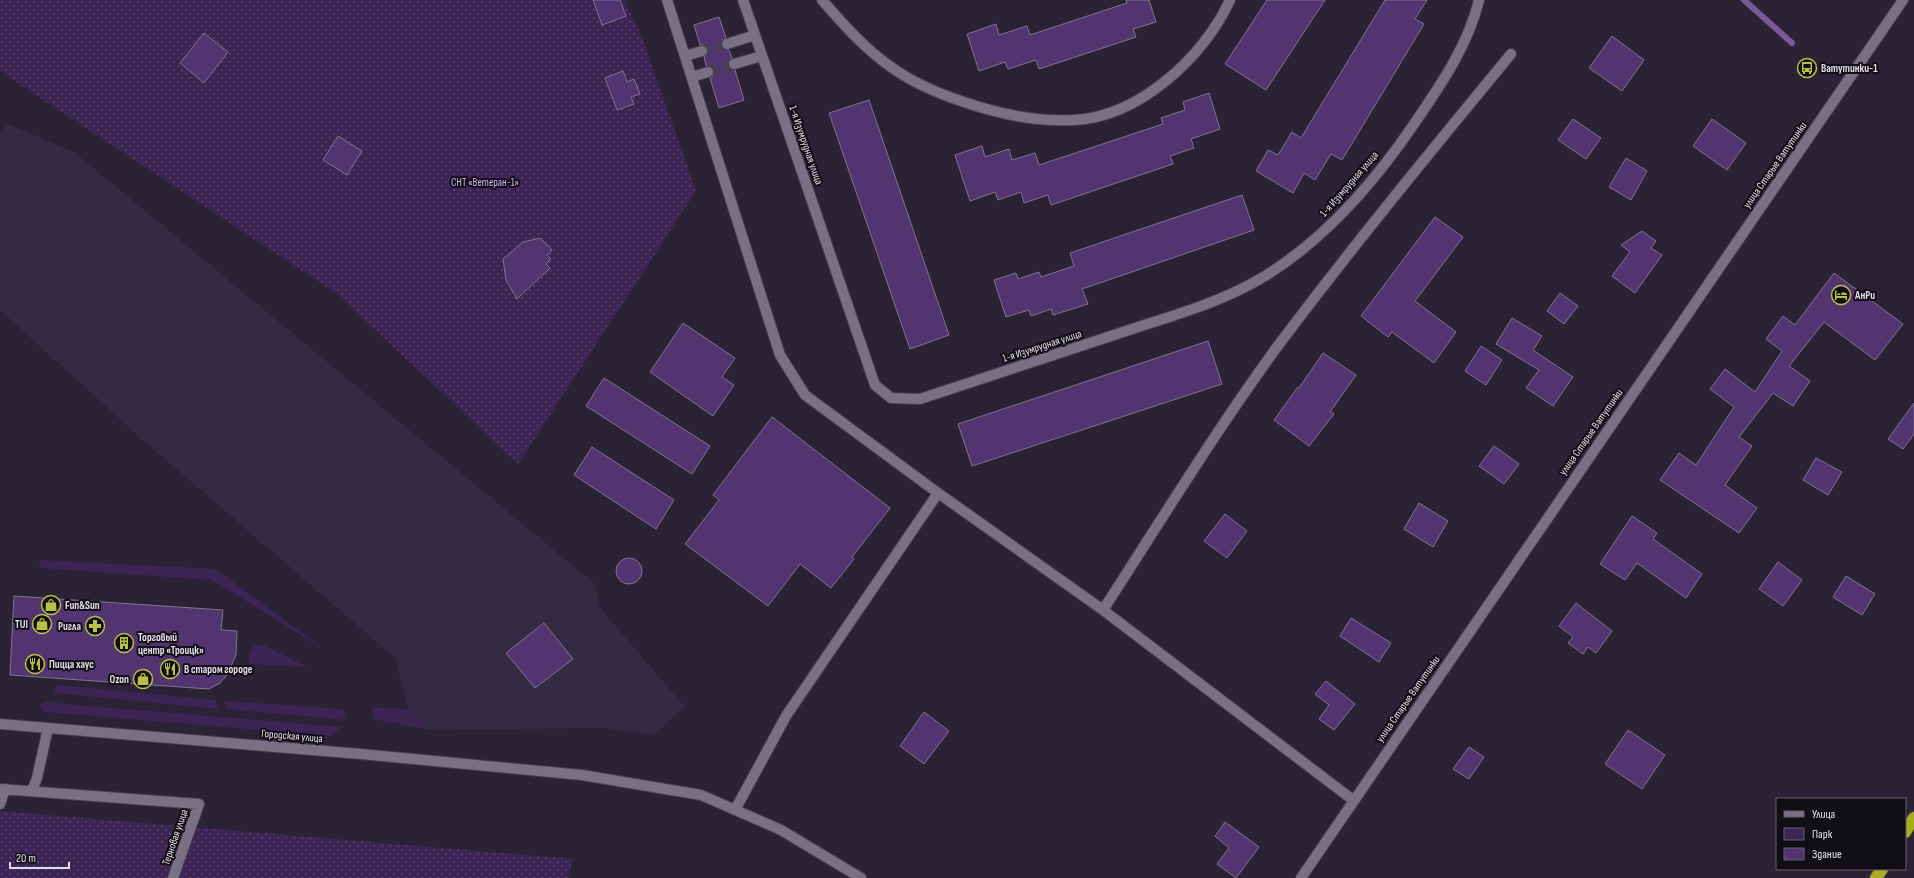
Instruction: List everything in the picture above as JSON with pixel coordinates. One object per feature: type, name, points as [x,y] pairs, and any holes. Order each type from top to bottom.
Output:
[{"type":"highway","points":[[1906,830],[1914,818]]},
{"type":"street","points":[[667,0],[780,355],[805,395],[938,493],[1103,610],[1353,800]]},
{"type":"street","name":"1-я Изумрудная улица","points":[[744,0],[875,385],[891,398],[920,399],[1213,302],[1264,277],[1308,246],[1347,209],[1406,135],[1446,78],[1474,21],[1479,0]]},
{"type":"street","points":[[822,0],[857,40],[892,68],[936,92],[977,107],[1026,119],[1075,120],[1108,113],[1140,98],[1174,74],[1203,42],[1223,14],[1230,0]]},
{"type":"street","name":"улица Старые Ватутинки","points":[[1301,878],[1353,800],[1903,0]]},
{"type":"street","points":[[727,44],[755,35]]},
{"type":"street","points":[[686,56],[702,51]]},
{"type":"street","points":[[1103,610],[1228,418],[1277,347],[1407,180],[1511,54]]},
{"type":"street","points":[[734,64],[762,56]]},
{"type":"street","points":[[692,77],[708,72]]},
{"type":"street","points":[[735,810],[786,716],[938,493]]},
{"type":"street","name":"Городская улица","points":[[0,724],[353,753],[582,775],[701,795],[781,830],[861,878]]},
{"type":"street","points":[[0,804],[3,789],[32,791],[37,778],[48,728]]},
{"type":"street","name":"Терновая улица","points":[[32,791],[199,804],[173,878]]},
{"type":"shaded area","points":[[8,124],[74,152],[595,584],[599,607],[685,707],[654,735],[605,728],[431,730],[408,709],[395,658],[144,441],[0,310],[0,134]]},
{"type":"green space","name":"СНТ «Ветеран-1»","points":[[0,0],[625,0],[644,43],[696,191],[518,464],[336,293],[0,71]]},
{"type":"green space","points":[[39,560],[216,569],[328,652],[212,580],[40,568]]},
{"type":"green space","points":[[256,644],[265,646],[308,667],[249,664],[250,652]]},
{"type":"green space","points":[[56,685],[216,700],[218,709],[54,693]]},
{"type":"green space","points":[[46,701],[64,704],[343,727],[330,736],[45,712],[39,706]]},
{"type":"green space","points":[[225,701],[344,709],[345,720],[226,709]]},
{"type":"green space","points":[[372,707],[408,709],[431,730],[373,719]]},
{"type":"green space","points":[[0,811],[573,859],[568,878],[0,878]]},
{"type":"building","points":[[593,0],[620,0],[626,16],[602,25]]},
{"type":"building","points":[[1126,0],[1149,0],[1156,22],[1133,29],[1136,37],[1039,69],[1036,60],[1008,69],[1005,62],[979,71],[967,34],[996,24],[999,35],[1027,26],[1030,35],[1127,3]]},
{"type":"building","points":[[1267,0],[1325,0],[1266,90],[1225,64]]},
{"type":"building","points":[[1385,0],[1427,0],[1415,19],[1424,24],[1342,160],[1331,154],[1315,180],[1304,173],[1293,193],[1256,171],[1268,150],[1278,155],[1292,132],[1301,138]]},
{"type":"building","points":[[719,17],[726,38],[722,40],[721,46],[723,49],[729,50],[732,58],[728,62],[728,66],[730,69],[735,70],[744,100],[719,108],[710,78],[713,76],[714,70],[712,67],[706,66],[704,57],[708,53],[708,49],[704,45],[700,45],[694,25]]},
{"type":"building","points":[[204,33],[228,52],[204,83],[180,63]]},
{"type":"building","points":[[1612,36],[1644,60],[1622,91],[1589,68]]},
{"type":"building","points":[[623,71],[627,82],[634,79],[640,94],[631,97],[634,104],[617,110],[605,78]]},
{"type":"building","points":[[1209,93],[1220,129],[1191,139],[1194,148],[1170,156],[1173,164],[1051,205],[1048,195],[1024,203],[1021,192],[998,200],[995,192],[970,201],[955,155],[982,146],[985,157],[1009,149],[1012,160],[1035,153],[1039,165],[1163,124],[1161,118],[1185,110],[1183,102]]},
{"type":"building","points":[[869,100],[949,335],[910,349],[829,113]]},
{"type":"building","points":[[1573,119],[1601,138],[1586,159],[1558,140]]},
{"type":"building","points":[[1712,119],[1746,143],[1727,170],[1693,146]]},
{"type":"building","points":[[338,136],[362,151],[347,175],[323,160]]},
{"type":"building","points":[[1626,158],[1647,171],[1631,200],[1609,187]]},
{"type":"building","points":[[1242,195],[1254,230],[1082,289],[1088,304],[1053,315],[1051,309],[1031,316],[1029,310],[1006,317],[994,280],[1016,273],[1018,279],[1039,272],[1041,277],[1074,266],[1070,253]]},
{"type":"building","points":[[1435,217],[1463,237],[1415,301],[1456,332],[1434,363],[1392,332],[1388,337],[1361,316]]},
{"type":"building","points":[[1642,231],[1656,241],[1651,248],[1662,255],[1635,293],[1612,276],[1630,252],[1621,245]]},
{"type":"building","points":[[540,238],[552,250],[547,255],[551,259],[546,264],[550,268],[517,299],[506,280],[503,259],[523,242]]},
{"type":"building","points":[[1834,273],[1903,324],[1875,360],[1824,322],[1789,366],[1810,381],[1793,406],[1773,393],[1739,437],[1752,446],[1725,485],[1757,508],[1739,533],[1660,480],[1679,453],[1696,465],[1734,407],[1710,389],[1725,369],[1755,392],[1782,351],[1766,339],[1783,316],[1795,325]]},
{"type":"building","points":[[1560,293],[1578,306],[1564,324],[1547,311]]},
{"type":"building","points":[[1512,318],[1542,336],[1533,350],[1573,377],[1553,406],[1526,388],[1539,370],[1496,344]]},
{"type":"building","points":[[683,323],[735,358],[722,377],[734,385],[713,416],[650,372]]},
{"type":"building","points":[[1208,341],[1222,384],[972,466],[958,424]]},
{"type":"building","points":[[1481,346],[1502,360],[1486,385],[1465,371]]},
{"type":"building","points":[[1323,353],[1356,375],[1330,412],[1334,414],[1309,446],[1274,420],[1298,387],[1299,388]]},
{"type":"building","points":[[604,378],[710,446],[692,474],[586,406]]},
{"type":"building","points":[[1914,403],[1914,434],[1903,449],[1888,439]]},
{"type":"building","points":[[772,417],[890,508],[852,557],[854,559],[831,588],[800,564],[768,606],[685,544],[719,500],[713,495]]},
{"type":"building","points":[[1494,446],[1519,464],[1504,484],[1479,466]]},
{"type":"building","points":[[592,447],[674,500],[656,529],[574,475]]},
{"type":"building","points":[[1816,458],[1842,472],[1828,495],[1803,480]]},
{"type":"building","points":[[1419,503],[1448,521],[1433,547],[1404,529]]},
{"type":"building","points":[[1225,514],[1247,531],[1227,558],[1204,541]]},
{"type":"building","points":[[1632,516],[1657,533],[1653,539],[1702,574],[1686,598],[1637,563],[1625,580],[1600,564]]},
{"type":"building","points":[[629,558],[638,562],[642,571],[638,580],[629,584],[620,580],[616,571],[620,562]]},
{"type":"building","points":[[1778,562],[1802,580],[1783,606],[1759,589]]},
{"type":"building","points":[[1846,576],[1875,594],[1862,615],[1833,597]]},
{"type":"building","name":"Торговый центр «Троицк»","points":[[14,596],[223,610],[221,630],[237,631],[236,655],[227,675],[220,683],[209,689],[10,675]]},
{"type":"building","points":[[1576,603],[1612,631],[1596,653],[1588,647],[1583,654],[1568,643],[1573,637],[1559,626]]},
{"type":"building","points":[[1351,618],[1391,643],[1379,662],[1340,636]]},
{"type":"building","points":[[544,623],[573,659],[535,688],[506,653]]},
{"type":"building","points":[[1326,681],[1355,704],[1334,730],[1319,719],[1329,705],[1315,694]]},
{"type":"building","points":[[924,712],[949,731],[924,764],[900,746]]},
{"type":"building","points":[[1628,730],[1665,755],[1642,789],[1605,764]]},
{"type":"building","points":[[1469,747],[1484,757],[1469,779],[1453,769]]},
{"type":"building","points":[[1225,822],[1259,847],[1236,878],[1217,864],[1229,848],[1215,836]]},
{"type":"waterway","points":[[1744,0],[1792,43]]},
{"type":"tunnel","points":[[702,51],[727,44]]},
{"type":"tunnel","points":[[708,72],[734,64]]},
{"type":"place","name":"Ватутинки-1","points":[[1807,68]]},
{"type":"place","name":"АнРи","points":[[1841,295]]},
{"type":"place","name":"Fun&Sun","points":[[51,605]]},
{"type":"place","name":"TUI","points":[[42,624]]},
{"type":"place","name":"Ригла","points":[[95,626]]},
{"type":"place","name":"Торговый центр «Троицк»","points":[[124,643]]},
{"type":"place","name":"Пицца хаус","points":[[35,664]]},
{"type":"place","name":"В старом городе","points":[[170,669]]},
{"type":"place","name":"Ozon","points":[[143,679]]}]
